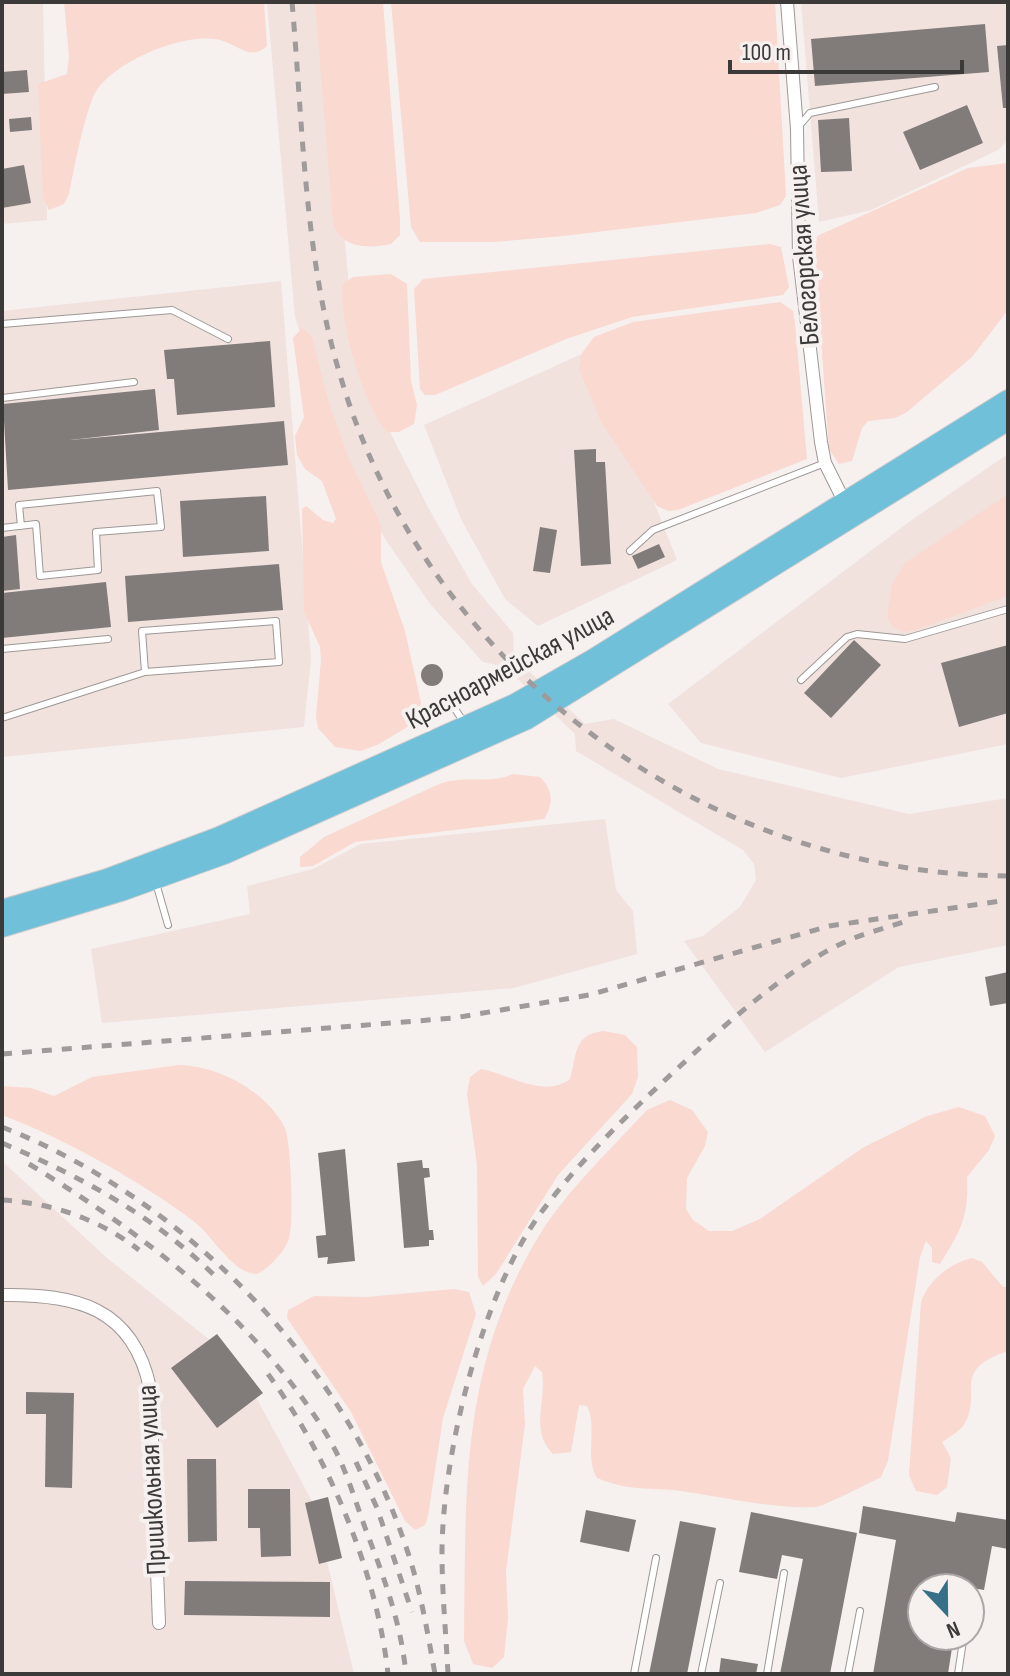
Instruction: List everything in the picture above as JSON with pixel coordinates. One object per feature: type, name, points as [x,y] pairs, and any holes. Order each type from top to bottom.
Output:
[{"type":"main road","name":"Красноармейская улица","points":[[2,910],[107,879],[219,837],[467,727],[592,660],[1008,400]]},
{"type":"main road","name":"Красноармейская улица","points":[[2,927],[154,879],[335,807],[542,710],[1008,420]]},
{"type":"street","name":"Белогорская улица","points":[[787,2],[797,129],[799,256],[825,463],[845,503]]},
{"type":"street","name":"Пришкольная улица","points":[[2,1295],[78,1302],[99,1310],[126,1332],[138,1351],[146,1370],[151,1402],[159,1623]]},
{"type":"lane","points":[[797,129],[810,113],[935,87]]},
{"type":"lane","points":[[2,324],[172,310],[228,339]]},
{"type":"lane","points":[[2,398],[134,382]]},
{"type":"lane","points":[[630,551],[653,530],[825,463]]},
{"type":"lane","points":[[2,528],[21,526],[36,524],[40,576],[98,570],[96,532],[161,527],[157,491],[19,505],[21,526]]},
{"type":"lane","points":[[801,680],[847,637],[867,634],[905,639],[1008,609]]},
{"type":"lane","points":[[2,718],[145,672],[279,662],[276,621],[142,631],[145,672]]},
{"type":"lane","points":[[2,649],[108,639]]},
{"type":"lane","points":[[449,700],[467,727]]},
{"type":"lane","points":[[154,879],[168,925]]},
{"type":"lane","points":[[634,1674],[656,1558]]},
{"type":"lane","points":[[767,1674],[784,1573]]},
{"type":"lane","points":[[701,1674],[720,1583]]},
{"type":"lane","points":[[848,1674],[860,1611]]},
{"type":"lane","points":[[958,1674],[961,1652]]},
{"type":"shaded area","points":[[2,2],[43,2],[47,220],[2,224]]},
{"type":"shaded area","points":[[64,2],[264,2],[267,46],[251,52],[223,41],[190,40],[150,52],[115,72],[101,84],[93,97],[69,194],[64,204],[49,210],[43,198],[38,84],[67,74],[69,56]]},
{"type":"shaded area","points":[[267,2],[323,2],[351,309],[362,355],[392,436],[429,509],[472,584],[513,633],[514,657],[585,724],[614,719],[718,769],[909,814],[1008,798],[1008,945],[899,967],[765,1052],[684,941],[703,936],[740,907],[756,880],[754,864],[743,850],[576,751],[575,734],[505,667],[483,662],[431,605],[387,542],[343,466],[295,317]]},
{"type":"shaded area","points":[[315,2],[383,2],[400,219],[400,235],[391,244],[357,245],[343,238],[333,224]]},
{"type":"shaded area","points":[[391,2],[775,2],[786,196],[780,205],[756,213],[495,242],[420,242],[411,227]]},
{"type":"shaded area","points":[[801,2],[1008,2],[1008,140],[998,150],[871,210],[819,222]]},
{"type":"shaded area","points":[[1008,163],[1008,310],[972,357],[907,412],[895,418],[868,421],[862,428],[852,461],[839,464],[829,449],[815,257],[817,236],[968,168]]},
{"type":"shaded area","points":[[770,244],[781,247],[789,287],[783,295],[632,317],[566,339],[435,395],[425,395],[420,389],[414,289],[423,279]]},
{"type":"shaded area","points":[[391,274],[407,284],[411,381],[417,405],[414,424],[399,432],[387,432],[369,402],[348,339],[342,300],[343,284],[353,277]]},
{"type":"shaded area","points":[[281,281],[311,659],[304,727],[2,757],[2,311]]},
{"type":"shaded area","points":[[780,302],[793,311],[807,459],[678,510],[668,511],[657,506],[601,422],[579,369],[582,353],[594,337],[633,322]]},
{"type":"shaded area","points":[[302,328],[312,337],[328,400],[350,461],[381,525],[381,562],[405,631],[421,703],[416,719],[409,726],[361,751],[335,747],[318,728],[316,717],[321,660],[320,647],[304,612],[302,509],[306,506],[323,520],[333,523],[336,519],[322,481],[305,469],[297,455],[295,436],[304,417],[293,338]]},
{"type":"shaded area","points":[[593,349],[677,560],[538,626],[505,599],[461,519],[424,425]]},
{"type":"shaded area","points":[[1008,454],[1008,744],[841,778],[701,743],[668,704],[913,519]]},
{"type":"shaded area","points":[[1008,494],[1008,596],[916,630],[903,632],[892,626],[887,617],[892,585],[905,563]]},
{"type":"shaded area","points":[[513,774],[540,777],[548,787],[551,797],[544,819],[355,842],[313,866],[300,867],[300,857],[324,837],[437,785]]},
{"type":"shaded area","points":[[605,819],[616,890],[633,911],[637,954],[514,988],[102,1023],[91,949],[250,914],[247,886],[313,869],[361,844]]},
{"type":"shaded area","points":[[603,1031],[625,1035],[637,1047],[638,1077],[632,1094],[558,1175],[496,1274],[483,1286],[478,1277],[477,1165],[467,1094],[470,1077],[481,1069],[537,1086],[560,1085],[570,1079],[581,1042],[593,1033]]},
{"type":"shaded area","points":[[179,1065],[210,1070],[240,1083],[266,1103],[285,1128],[291,1183],[289,1238],[276,1259],[257,1274],[239,1268],[200,1226],[150,1191],[75,1148],[2,1115],[2,1086],[31,1088],[54,1096],[92,1077]]},
{"type":"shaded area","points":[[670,1100],[692,1110],[708,1132],[705,1146],[687,1178],[686,1209],[693,1220],[709,1231],[732,1231],[760,1219],[864,1147],[927,1116],[959,1107],[985,1116],[995,1136],[989,1150],[967,1177],[965,1213],[940,1264],[932,1262],[932,1248],[926,1241],[920,1257],[888,1461],[881,1477],[867,1484],[820,1506],[799,1507],[630,1487],[597,1478],[593,1470],[587,1406],[579,1405],[571,1452],[553,1454],[546,1445],[540,1425],[542,1372],[535,1366],[523,1389],[525,1424],[506,1571],[508,1618],[504,1657],[492,1668],[473,1664],[464,1641],[467,1484],[480,1385],[493,1336],[512,1288],[548,1222],[647,1110]]},
{"type":"shaded area","points":[[2,1161],[107,1258],[211,1341],[257,1399],[313,1503],[354,1674],[2,1674]]},
{"type":"shaded area","points":[[972,1258],[982,1262],[1003,1287],[1008,1287],[1008,1351],[990,1359],[973,1375],[969,1414],[963,1426],[942,1442],[951,1458],[947,1487],[937,1495],[916,1491],[909,1475],[921,1302],[941,1274]]},
{"type":"shaded area","points":[[454,1289],[469,1292],[476,1314],[443,1418],[428,1516],[425,1525],[415,1530],[405,1521],[351,1412],[287,1318],[288,1310],[314,1296],[366,1297]]},
{"type":"building","points":[[985,24],[989,72],[815,86],[811,39]]},
{"type":"building","points":[[1008,45],[1008,108],[1003,108],[997,46]]},
{"type":"building","points":[[27,70],[29,92],[2,94],[2,72]]},
{"type":"building","points":[[967,105],[983,143],[920,170],[903,132]]},
{"type":"building","points":[[31,117],[32,130],[10,132],[9,119]]},
{"type":"building","points":[[849,118],[852,171],[821,172],[818,120]]},
{"type":"building","points":[[24,165],[31,203],[2,208],[2,169]]},
{"type":"building","points":[[270,341],[275,407],[177,415],[174,379],[167,379],[164,350]]},
{"type":"building","points":[[155,389],[159,430],[70,440],[284,421],[288,465],[8,490],[3,404]]},
{"type":"building","points":[[596,449],[596,462],[605,462],[611,564],[581,566],[574,450]]},
{"type":"building","points":[[266,496],[269,551],[183,557],[180,501]]},
{"type":"building","points":[[540,527],[557,530],[550,573],[533,571]]},
{"type":"building","points":[[16,535],[20,589],[2,591],[2,537]]},
{"type":"building","points":[[659,544],[665,557],[638,569],[632,556]]},
{"type":"building","points":[[279,564],[283,610],[128,622],[125,576]]},
{"type":"building","points":[[106,582],[111,627],[2,638],[2,593]]},
{"type":"building","points":[[854,640],[881,665],[831,718],[804,693]]},
{"type":"building","points":[[1008,645],[1008,713],[959,727],[941,663]]},
{"type":"building","points":[[432,664],[440,667],[443,675],[440,683],[432,686],[424,683],[421,675],[424,667]]},
{"type":"building","points":[[1008,972],[1008,1003],[990,1006],[985,977]]},
{"type":"building","points":[[345,1149],[355,1261],[327,1264],[328,1257],[318,1258],[316,1236],[326,1235],[318,1153]]},
{"type":"building","points":[[422,1160],[423,1168],[429,1168],[430,1177],[424,1178],[429,1230],[433,1230],[434,1240],[429,1240],[429,1246],[404,1248],[397,1163]]},
{"type":"building","points":[[217,1334],[263,1393],[217,1428],[171,1368]]},
{"type":"building","points":[[26,1392],[74,1393],[72,1488],[45,1487],[46,1414],[26,1414]]},
{"type":"building","points":[[187,1459],[216,1459],[217,1541],[188,1542]]},
{"type":"building","points":[[248,1489],[290,1489],[291,1556],[261,1557],[260,1528],[248,1528]]},
{"type":"building","points":[[328,1497],[342,1558],[319,1564],[305,1503]]},
{"type":"building","points":[[863,1506],[955,1522],[957,1512],[1008,1520],[1008,1549],[992,1546],[986,1579],[986,1572],[906,1572],[906,1652],[951,1652],[948,1674],[873,1674],[896,1540],[859,1533]]},
{"type":"building","points":[[586,1510],[636,1520],[629,1552],[580,1542]]},
{"type":"building","points":[[751,1512],[857,1533],[830,1674],[780,1674],[803,1559],[782,1555],[777,1579],[739,1572]]},
{"type":"building","points":[[680,1521],[716,1528],[687,1674],[649,1674]]},
{"type":"building","points":[[185,1581],[330,1582],[330,1617],[184,1615]]},
{"type":"building","points":[[721,1658],[758,1664],[756,1674],[719,1674]]},
{"type":"railway","points":[[292,2],[312,237],[328,330],[340,375],[381,481],[438,577],[509,662],[592,735],[686,794],[787,838],[896,866],[1008,876]]},
{"type":"railway","points":[[2,1054],[454,1018],[589,995],[829,926],[1008,900]]},
{"type":"railway","points":[[448,1674],[442,1553],[449,1470],[469,1377],[500,1287],[519,1248],[540,1214],[588,1156],[735,1017],[801,966],[845,942],[903,922]]},
{"type":"railway","points":[[2,1127],[68,1157],[132,1196],[192,1241],[247,1293],[297,1350],[341,1411],[377,1476],[410,1560],[423,1608],[435,1674]]},
{"type":"railway","points":[[2,1143],[118,1201],[171,1238],[220,1281]]},
{"type":"railway","points":[[29,1164],[156,1250],[195,1283],[268,1355],[300,1395],[328,1437],[350,1484],[391,1602],[406,1674]]},
{"type":"railway","points":[[2,1200],[74,1214],[108,1230],[139,1250]]},
{"type":"railway","points":[[268,1374],[311,1441],[346,1516],[373,1596],[388,1674]]},
{"type":"railway","points":[[356,1462],[377,1508],[412,1612]]}]
